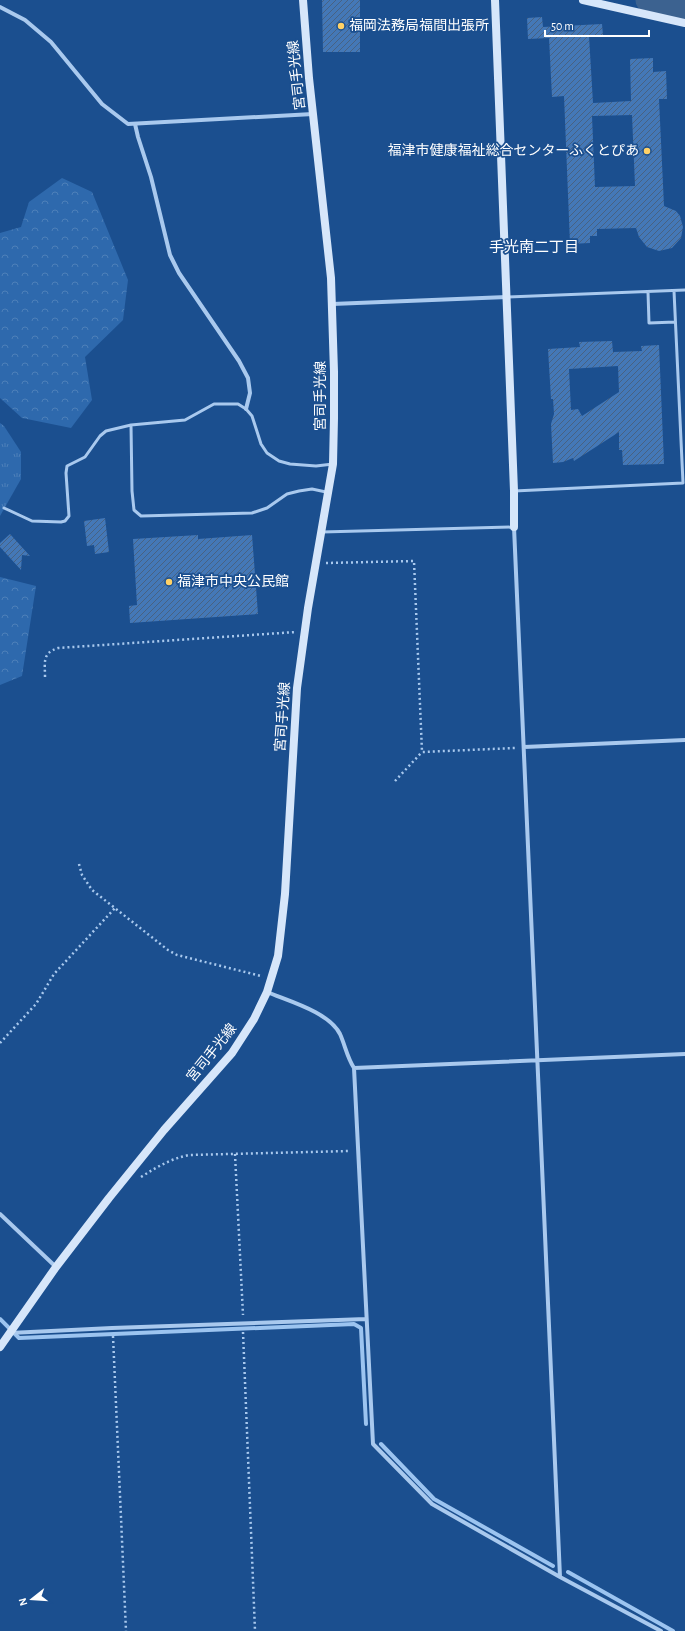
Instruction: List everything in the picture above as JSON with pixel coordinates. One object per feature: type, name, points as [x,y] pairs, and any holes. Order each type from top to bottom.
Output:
[{"type":"main road","name":"宮司手光線","points":[[0,1347],[56,1267],[164,1130],[232,1053],[254,1019],[267,992],[278,956],[283,927],[297,688],[304,632],[333,464],[334,379],[332,304],[324,202],[309,78],[303,0]]},
{"type":"main road","points":[[495,0],[514,491],[514,527]]},
{"type":"main road","points":[[583,0],[685,23]]},
{"type":"street","points":[[0,7],[25,20],[51,42],[102,104],[128,124],[314,114]]},
{"type":"street","points":[[135,124],[151,177],[170,255],[179,273],[239,361],[248,378],[250,393],[246,409]]},
{"type":"street","points":[[332,304],[507,297]]},
{"type":"street","points":[[514,527],[560,1577]]},
{"type":"street","points":[[524,748],[685,740]]},
{"type":"street","points":[[267,992],[311,1010],[327,1019],[340,1033],[348,1059],[354,1068],[373,1444],[432,1504],[560,1577],[661,1631]]},
{"type":"street","points":[[354,1068],[538,1059],[685,1054]]},
{"type":"street","points":[[0,1214],[56,1267]]},
{"type":"street","points":[[9,1333],[366,1319]]},
{"type":"lane","points":[[507,297],[685,290]]},
{"type":"lane","points":[[514,491],[683,483],[674,291]]},
{"type":"lane","points":[[648,292],[649,323],[675,322]]},
{"type":"lane","points":[[4,508],[32,521],[65,521],[70,516],[66,473],[68,466],[85,458],[100,436],[106,431],[131,425],[185,420],[214,404],[238,404],[246,409],[252,416],[261,444],[267,453],[279,461],[290,464],[316,466],[333,464]]},
{"type":"lane","points":[[131,425],[132,491],[134,510],[141,516],[252,512],[267,508],[288,494],[299,491],[312,489],[329,492]]},
{"type":"lane","points":[[322,532],[514,527]]},
{"type":"path","points":[[315,564],[414,561],[422,752]]},
{"type":"path","points":[[45,676],[45,658],[50,650],[58,648],[304,632]]},
{"type":"path","points":[[395,781],[422,752],[524,748]]},
{"type":"path","points":[[79,864],[82,875],[92,890],[168,950],[177,955],[271,979]]},
{"type":"path","points":[[0,1043],[36,1004],[54,974],[115,908]]},
{"type":"path","points":[[139,1179],[162,1163],[189,1155],[357,1151]]},
{"type":"path","points":[[235,1154],[255,1631]]},
{"type":"path","points":[[112,1328],[126,1631]]},
{"type":"green space","points":[[62,178],[92,192],[128,280],[123,320],[85,357],[92,400],[71,428],[22,418],[0,398],[0,233],[21,227],[29,202]]},
{"type":"green space","points":[[0,423],[4,426],[21,452],[21,479],[0,516]]},
{"type":"green space","points":[[0,577],[36,586],[22,676],[0,685]]},
{"type":"building","name":"福岡法務局福間出張所","points":[[322,0],[360,0],[360,52],[323,52]]},
{"type":"building","points":[[542,17],[543,27],[602,24],[603,35],[589,36],[593,103],[631,101],[630,59],[653,58],[653,72],[666,71],[667,99],[659,99],[664,206],[676,211],[680,216],[683,227],[681,238],[672,248],[659,251],[647,247],[639,237],[636,228],[597,229],[597,236],[590,236],[590,243],[570,244],[564,96],[552,97],[549,38],[528,39],[527,18]],"holes":[[[632,115],[635,186],[595,187],[592,116]]]},
{"type":"building","points":[[612,341],[613,352],[642,351],[641,346],[659,345],[664,464],[623,465],[622,450],[619,450],[619,432],[574,461],[573,458],[563,462],[553,463],[551,424],[554,414],[553,399],[551,399],[548,349],[580,347],[579,342]],"holes":[[[618,366],[619,392],[582,416],[578,409],[571,410],[569,369]]]},
{"type":"building","points":[[105,518],[109,552],[95,554],[94,545],[87,546],[84,521]]},
{"type":"building","points":[[10,534],[30,556],[22,555],[21,570],[0,547],[0,543]]},
{"type":"building","name":"福津市中央公民館","points":[[198,535],[198,539],[252,535],[258,614],[130,623],[129,606],[137,605],[133,539]]},
{"type":"waterway","points":[[648,0],[685,7]]},
{"type":"waterway","points":[[0,1319],[19,1338],[354,1324],[361,1328],[366,1424]]},
{"type":"waterway","points":[[381,1444],[434,1499],[553,1566]]},
{"type":"waterway","points":[[568,1572],[673,1631]]},
{"type":"place","name":"福岡法務局福間出張所","points":[[341,26]]},
{"type":"place","name":"福津市健康福祉総合センターふくとぴあ","points":[[647,151]]},
{"type":"place","name":"福津市中央公民館","points":[[169,582]]},
{"type":"district","name":"手光南二丁目","points":[[534,247]]}]
